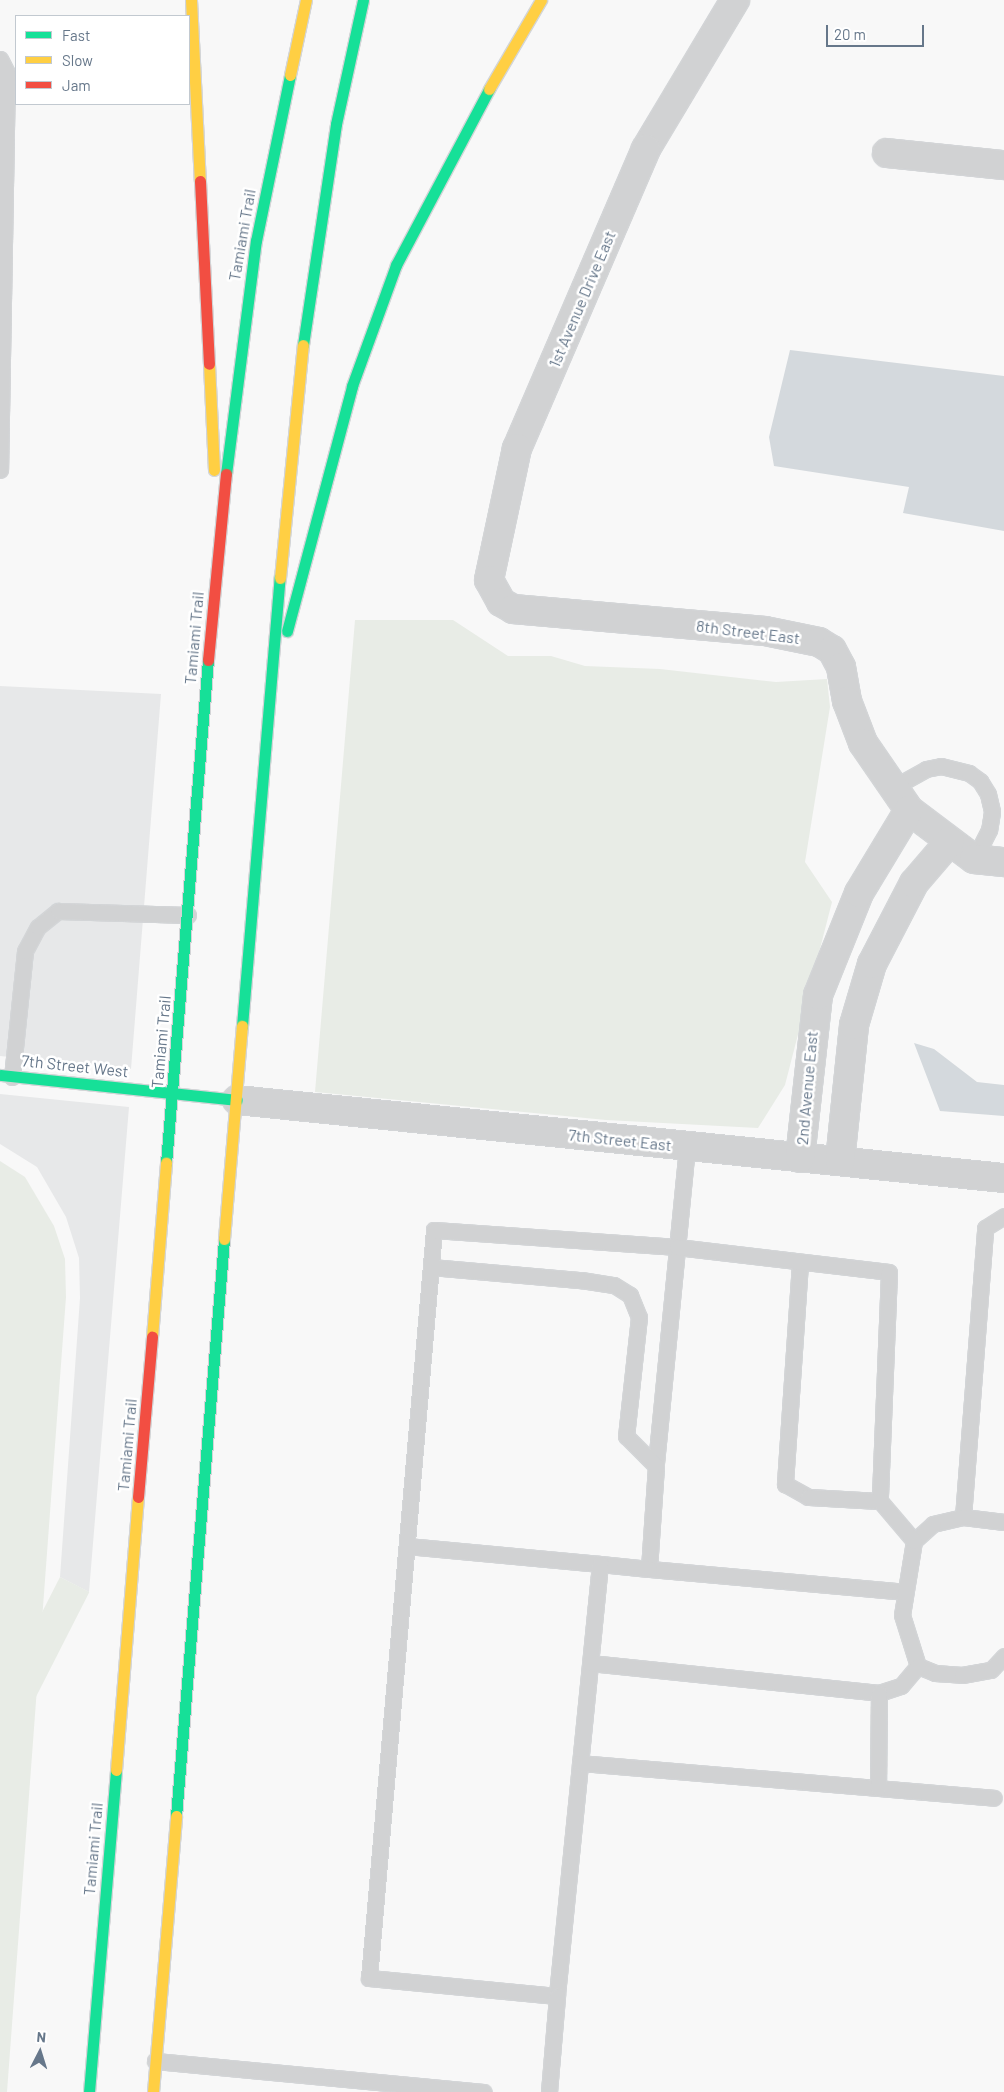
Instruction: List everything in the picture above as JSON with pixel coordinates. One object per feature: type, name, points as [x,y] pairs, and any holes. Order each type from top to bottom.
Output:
[{"type":"main road","points":[[191,0],[217,548]]},
{"type":"main road","name":"Tamiami Trail","points":[[89,2092],[217,548],[256,241],[306,0]]},
{"type":"main road","points":[[153,2092],[294,408],[309,290],[336,124],[363,0]]},
{"type":"main road","points":[[270,698],[352,386],[396,264],[458,143],[540,0]]},
{"type":"main road","name":"7th Street West","points":[[6,1076],[237,1100]]},
{"type":"street","name":"1st Avenue Drive East","points":[[513,609],[500,602],[489,580],[518,448],[646,149],[735,0]]},
{"type":"street","points":[[887,153],[1004,165]]},
{"type":"street","name":"8th Street East","points":[[513,609],[765,631],[819,642],[832,650],[863,743],[909,810]]},
{"type":"street","points":[[909,810],[974,859],[1004,862]]},
{"type":"street","name":"2nd Avenue East","points":[[800,1158],[813,1017],[834,948],[859,893],[909,810]]},
{"type":"street","points":[[840,1161],[854,1025],[872,964],[895,915],[914,883],[950,840]]},
{"type":"street","points":[[859,893],[895,915]]},
{"type":"street","name":"2nd Avenue East","points":[[813,1017],[854,1025]]},
{"type":"street","name":"7th Street East","points":[[237,1100],[1004,1178]]},
{"type":"lane","points":[[0,59],[7,73],[0,470]]},
{"type":"lane","points":[[894,786],[926,769],[941,766],[969,773],[980,781],[988,794],[992,812],[990,830],[974,859]]},
{"type":"lane","points":[[6,1076],[25,951],[38,927],[58,912],[188,915]]},
{"type":"lane","points":[[650,1569],[656,1466],[687,1146]]},
{"type":"lane","points":[[963,1517],[985,1228],[1004,1216]]},
{"type":"lane","points":[[557,1996],[370,1978],[434,1230],[677,1247],[889,1272],[880,1501],[914,1541]]},
{"type":"lane","points":[[800,1263],[785,1484],[808,1497],[880,1501]]},
{"type":"lane","points":[[431,1267],[581,1280],[614,1285],[630,1295],[639,1317],[626,1436],[656,1466]]},
{"type":"lane","points":[[1004,1522],[963,1517],[933,1524],[914,1541],[902,1616],[918,1666],[935,1673],[962,1675],[991,1670],[1004,1656]]},
{"type":"lane","points":[[407,1546],[905,1592]]},
{"type":"lane","points":[[549,2092],[600,1564]]},
{"type":"lane","points":[[590,1664],[879,1693],[901,1686],[918,1666]]},
{"type":"lane","points":[[878,1788],[879,1693]]},
{"type":"lane","points":[[580,1763],[994,1798]]},
{"type":"lane","points":[[155,2061],[484,2092]]},
{"type":"shaded area","points":[[790,350],[1004,376],[1004,531],[903,513],[909,487],[774,466],[769,437]]},
{"type":"shaded area","points":[[355,620],[453,620],[508,656],[551,656],[585,666],[660,669],[776,682],[827,679],[830,707],[805,862],[832,902],[785,1085],[758,1128],[606,1120],[315,1092]]},
{"type":"shaded area","points":[[0,686],[161,694],[131,1069],[0,1056]]},
{"type":"shaded area","points":[[914,1043],[934,1049],[977,1082],[1004,1085],[1004,1116],[940,1111]]},
{"type":"shaded area","points":[[0,1094],[129,1107],[89,1592],[60,1577],[80,1298],[79,1258],[66,1217],[37,1167],[0,1144]]},
{"type":"shaded area","points":[[0,1161],[25,1177],[54,1226],[65,1259],[66,1297],[7,2092],[0,2092]]},
{"type":"shaded area","points":[[60,1577],[89,1592],[0,1767],[0,1695]]},
{"type":"traffic: fast","points":[[303,345],[336,124],[363,0]]},
{"type":"traffic: fast","points":[[226,474],[256,241],[290,75]]},
{"type":"traffic: fast","points":[[287,631],[352,386],[396,265],[489,89]]},
{"type":"traffic: fast","points":[[242,1026],[280,578]]},
{"type":"traffic: fast","points":[[166,1163],[208,660]]},
{"type":"traffic: fast","points":[[0,1075],[237,1100]]},
{"type":"traffic: fast","points":[[176,1816],[224,1239]]},
{"type":"traffic: fast","points":[[89,2092],[116,1770]]},
{"type":"traffic: slow","points":[[191,0],[200,181]]},
{"type":"traffic: slow","points":[[290,75],[306,0]]},
{"type":"traffic: slow","points":[[489,89],[541,0]]},
{"type":"traffic: slow","points":[[280,578],[303,345]]},
{"type":"traffic: slow","points":[[209,364],[214,470]]},
{"type":"traffic: slow","points":[[224,1239],[242,1026]]},
{"type":"traffic: slow","points":[[152,1337],[166,1163]]},
{"type":"traffic: slow","points":[[116,1770],[138,1497]]},
{"type":"traffic: slow","points":[[153,2092],[176,1816]]},
{"type":"traffic: jam","points":[[200,181],[209,364]]},
{"type":"traffic: jam","points":[[208,660],[226,474]]},
{"type":"traffic: jam","points":[[138,1497],[152,1337]]}]
